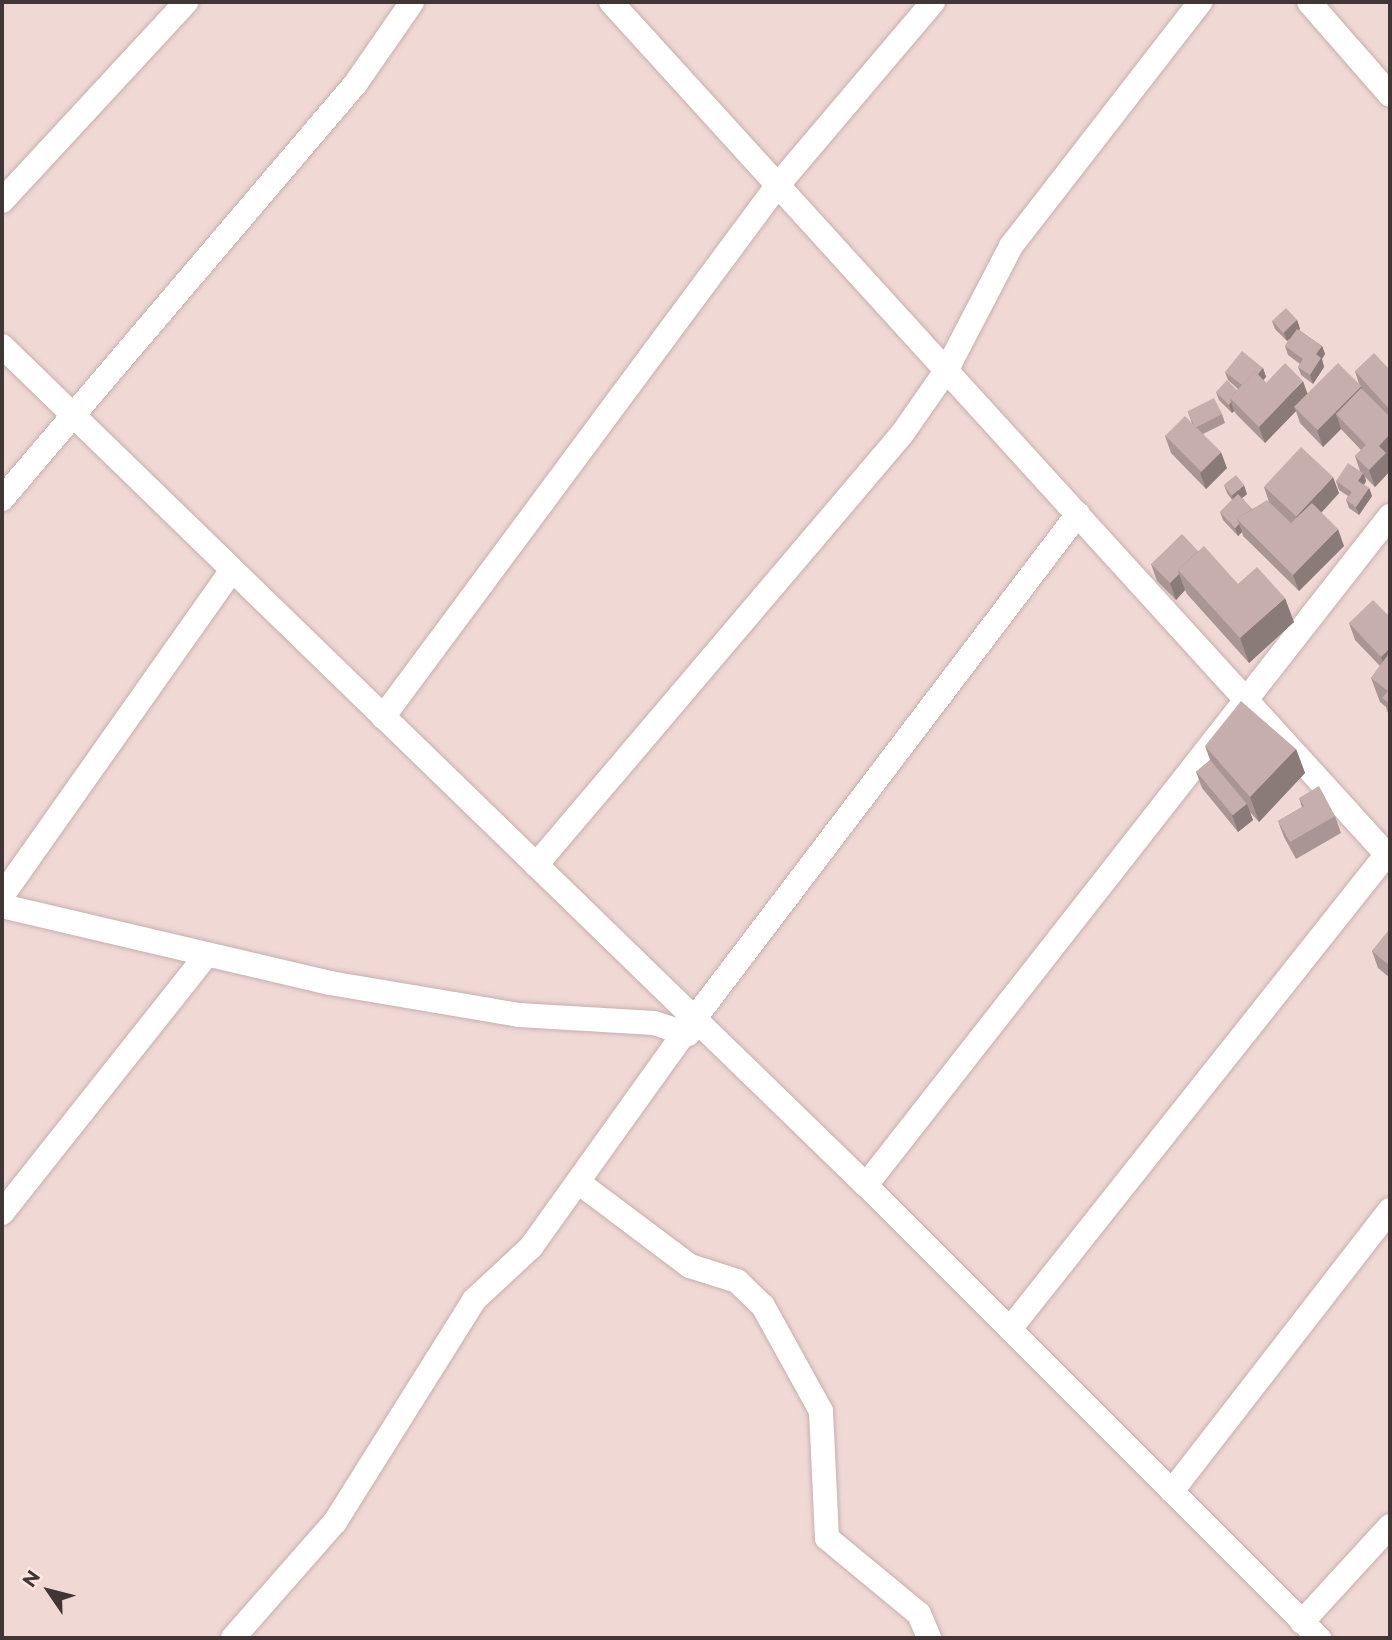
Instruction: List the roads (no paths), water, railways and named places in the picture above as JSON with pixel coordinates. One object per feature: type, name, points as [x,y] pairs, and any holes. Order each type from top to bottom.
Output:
[{"type":"street","points":[[2,201],[186,2]]},
{"type":"street","points":[[2,499],[70,413],[356,83],[412,2]]},
{"type":"street","points":[[383,716],[777,186],[933,2]]},
{"type":"street","points":[[536,865],[870,475],[946,371],[1011,246],[1200,2]]},
{"type":"street","points":[[1309,2],[1390,95]]},
{"type":"street","points":[[625,7],[777,186],[1389,854],[1010,1329]]},
{"type":"street","points":[[2,346],[536,865],[692,1026],[866,1185],[1310,1630],[1390,1526]]},
{"type":"street","points":[[233,1638],[335,1522],[474,1300],[531,1247],[692,1026],[1077,514]]},
{"type":"street","points":[[866,1185],[1390,516]]},
{"type":"street","points":[[2,896],[232,570]]},
{"type":"street","points":[[2,906],[205,956],[519,1015],[622,1019],[692,1026]]},
{"type":"street","points":[[2,1213],[205,956]]},
{"type":"street","points":[[578,1182],[690,1266],[737,1281],[762,1306],[821,1410],[827,1538],[919,1614],[929,1638]]},
{"type":"street","points":[[1172,1491],[1390,1210]]}]
